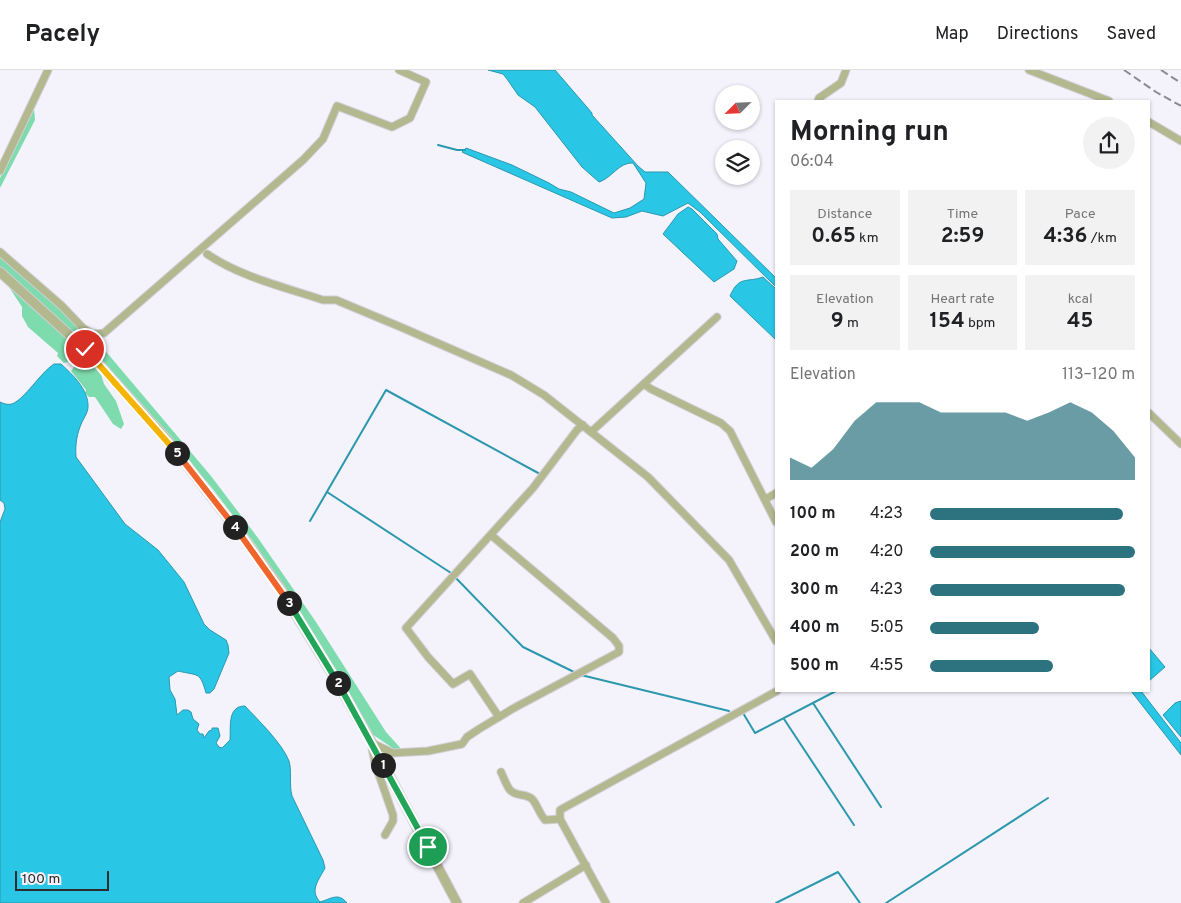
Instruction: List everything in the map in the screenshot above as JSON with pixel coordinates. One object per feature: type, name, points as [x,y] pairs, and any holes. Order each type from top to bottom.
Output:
[{"type":"street","points":[[0,172],[48,70]]},
{"type":"street","points":[[0,252],[62,306],[83,328],[91,333],[104,333],[303,160],[323,140],[337,106],[392,127],[410,118],[426,82],[399,70]]},
{"type":"street","points":[[818,100],[825,93],[841,83],[846,70]]},
{"type":"street","points":[[1029,70],[1106,100]]},
{"type":"street","points":[[1150,123],[1181,141]]},
{"type":"street","points":[[207,254],[239,272],[323,300],[336,300],[511,375],[544,396],[648,477],[728,560],[775,639]]},
{"type":"street","points":[[0,272],[85,349],[168,441],[277,584],[372,743],[457,903]]},
{"type":"street","points":[[591,432],[718,317]]},
{"type":"street","points":[[644,384],[721,423],[730,431],[775,520]]},
{"type":"street","points":[[1150,414],[1181,444]]},
{"type":"street","points":[[499,717],[470,674],[453,684],[428,657],[406,628],[533,488],[577,430],[583,425]]},
{"type":"street","points":[[766,499],[775,494]]},
{"type":"street","points":[[372,743],[393,753],[412,753],[462,744],[467,738],[499,717],[616,654],[620,649],[613,638],[491,534]]},
{"type":"street","points":[[606,903],[560,819],[560,810],[775,692]]},
{"type":"street","points":[[372,743],[375,763],[393,815],[393,821],[385,836]]},
{"type":"street","points":[[501,772],[511,791],[532,799],[545,820],[560,819]]},
{"type":"street","points":[[523,903],[586,865]]},
{"type":"green space","points":[[34,109],[35,120],[0,188],[0,178]]},
{"type":"green space","points":[[0,256],[97,341],[211,476],[258,538],[316,622],[386,732],[403,751],[394,749],[372,734],[313,633],[255,544],[212,488],[152,418],[0,268]]},
{"type":"green space","points":[[9,287],[75,346],[71,361],[64,363],[57,356],[58,353],[28,327],[22,316],[22,307]]},
{"type":"green space","points":[[88,358],[100,371],[104,384],[116,401],[124,424],[121,429],[113,424],[95,397],[89,397],[85,393],[86,390],[71,371],[79,361]]},
{"type":"water","points":[[488,70],[555,70],[638,166],[645,172],[668,172],[775,277],[775,286],[700,212],[688,203],[663,216],[642,211],[626,217],[612,218],[462,152],[466,148],[512,165],[559,189],[571,192],[614,213],[630,208],[644,199],[646,183],[633,163],[624,165],[599,182],[582,167],[535,107],[518,95],[503,74]]},
{"type":"water","points":[[688,207],[717,234],[718,239],[737,261],[734,269],[714,282],[663,234],[678,214]]},
{"type":"water","points":[[763,277],[775,288],[775,339],[730,296],[733,289],[740,282]]},
{"type":"water","points":[[54,364],[61,364],[75,378],[83,389],[88,401],[87,411],[80,426],[77,439],[76,457],[125,524],[158,550],[184,582],[204,624],[226,640],[228,645],[229,653],[214,689],[210,693],[206,693],[202,681],[194,674],[178,671],[169,677],[170,690],[175,699],[177,715],[183,710],[191,712],[193,719],[199,724],[197,730],[200,734],[203,734],[204,738],[212,728],[218,728],[220,736],[216,743],[222,748],[230,740],[230,724],[235,709],[245,706],[263,725],[286,754],[289,761],[292,796],[323,860],[325,868],[315,889],[317,898],[320,902],[337,897],[347,903],[0,903],[0,522],[5,509],[4,503],[0,500],[0,402],[12,404],[17,401]]},
{"type":"water","points":[[1150,649],[1165,667],[1150,680]]},
{"type":"water","points":[[1132,692],[1142,692],[1181,743],[1181,755]]},
{"type":"water","points":[[1181,701],[1181,737],[1163,715],[1175,703]]},
{"type":"waterway","points":[[438,145],[465,150]]},
{"type":"waterway","points":[[310,521],[386,390],[540,474]]},
{"type":"waterway","points":[[327,492],[451,573],[523,647],[574,672]]},
{"type":"waterway","points":[[581,675],[729,711]]},
{"type":"waterway","points":[[743,713],[755,733],[834,692]]},
{"type":"waterway","points":[[813,703],[881,807]]},
{"type":"waterway","points":[[784,719],[854,825]]},
{"type":"waterway","points":[[886,903],[1048,798]]},
{"type":"waterway","points":[[776,903],[838,872],[860,903]]},
{"type":"railway","points":[[1124,70],[1156,92],[1181,106]]},
{"type":"railway","points":[[1161,70],[1181,83]]},
{"type":"route","points":[[85,349],[168,441],[277,584],[333,675],[428,847]]}]
